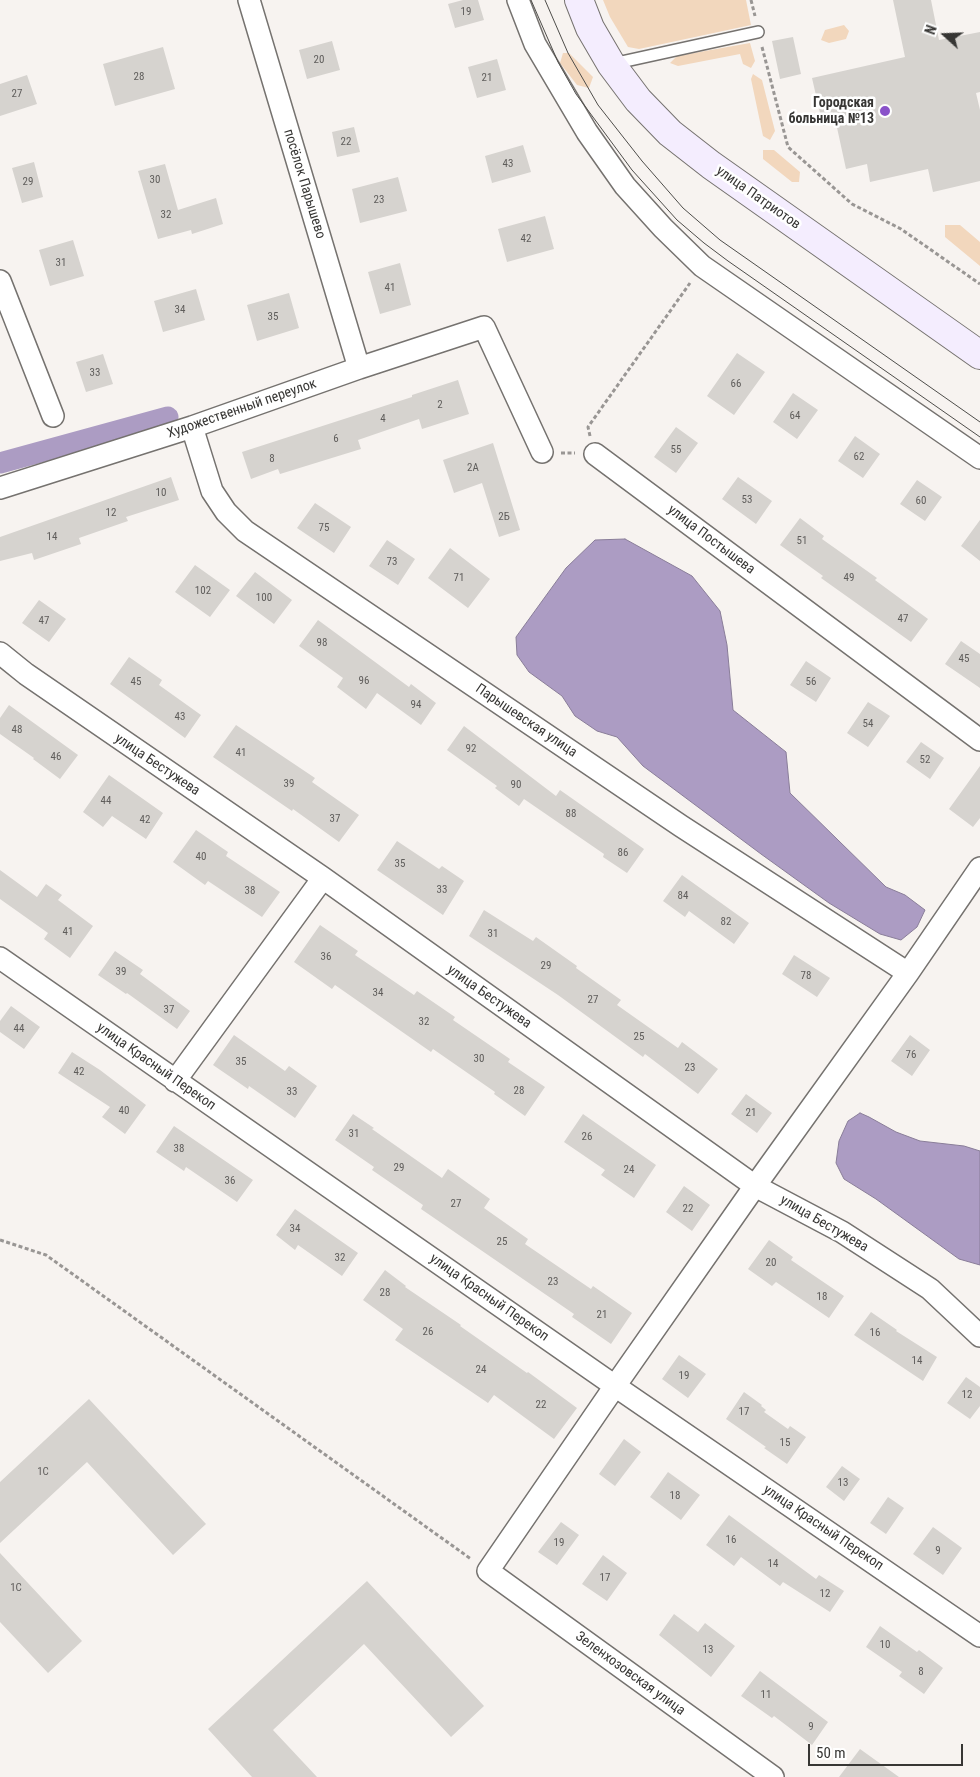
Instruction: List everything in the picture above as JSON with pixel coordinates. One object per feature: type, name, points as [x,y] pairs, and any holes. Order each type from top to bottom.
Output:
[{"type":"main road","name":"улица Патриотов","points":[[580,0],[590,28],[611,64],[638,100],[670,133],[711,165],[980,355]]},
{"type":"street","name":"посёлок Парышево","points":[[249,0],[359,368]]},
{"type":"street","points":[[518,0],[535,44],[587,132],[625,186],[663,228],[702,266],[980,458]]},
{"type":"street","points":[[0,281],[53,416]]},
{"type":"street","name":"Художественный переулок","points":[[0,488],[192,427],[359,368],[484,327],[542,452]]},
{"type":"street","name":"Парышевская улица","points":[[192,427],[212,491],[226,512],[245,531],[681,826],[908,973]]},
{"type":"street","name":"улица Постышева","points":[[595,454],[980,740]]},
{"type":"street","name":"улица Бестужева","points":[[0,653],[26,674],[323,878],[755,1186],[842,1232],[930,1289],[980,1336]]},
{"type":"street","points":[[488,1571],[615,1386],[755,1186],[908,973],[980,868]]},
{"type":"street","points":[[175,1081],[323,878]]},
{"type":"street","name":"улица Красный Перекоп","points":[[0,958],[615,1386],[980,1636]]},
{"type":"street","name":"Зеленхозовская улица","points":[[488,1571],[773,1777]]},
{"type":"lane","points":[[611,64],[758,32]]},
{"type":"path","points":[[758,32],[788,147],[852,204],[901,229],[980,284]]},
{"type":"path","points":[[542,452],[595,454],[588,427],[702,266]]},
{"type":"path","points":[[0,1240],[46,1255],[488,1571]]},
{"type":"shaded area","points":[[603,0],[746,0],[751,25],[639,49],[628,47],[610,17]]},
{"type":"shaded area","points":[[844,25],[849,31],[846,39],[829,43],[821,40],[825,30]]},
{"type":"shaded area","points":[[750,43],[755,61],[751,68],[743,64],[740,54],[678,66],[670,63],[677,56]]},
{"type":"shaded area","points":[[563,53],[569,53],[593,77],[589,88],[577,85],[560,63]]},
{"type":"shaded area","points":[[753,74],[762,80],[775,131],[770,140],[763,136],[751,79]]},
{"type":"shaded area","points":[[763,150],[774,150],[800,172],[799,182],[792,182],[763,159]]},
{"type":"shaded area","points":[[945,225],[960,225],[980,242],[980,266],[945,237]]},
{"type":"shaded area","points":[[625,539],[692,576],[720,611],[727,645],[733,710],[786,752],[790,793],[886,887],[905,895],[925,910],[917,927],[901,940],[880,934],[829,903],[643,766],[617,737],[597,731],[575,716],[562,696],[529,672],[517,655],[516,637],[566,568],[595,540]]},
{"type":"shaded area","points":[[860,1113],[896,1132],[920,1141],[964,1146],[980,1151],[980,1265],[959,1259],[876,1199],[844,1179],[836,1163],[839,1141],[848,1121]]},
{"type":"building","points":[[463,0],[478,0],[484,20],[455,28],[448,4]]},
{"type":"building","points":[[893,0],[931,0],[939,40],[980,32],[980,92],[976,93],[980,110],[980,181],[933,192],[928,169],[870,182],[867,164],[846,169],[836,123],[823,126],[812,78],[905,57]]},
{"type":"building","points":[[793,37],[801,74],[780,79],[772,41]]},
{"type":"building","points":[[332,41],[340,70],[307,79],[299,50]]},
{"type":"building","points":[[163,47],[175,89],[115,106],[103,64]]},
{"type":"building","points":[[497,59],[506,90],[477,98],[468,67]]},
{"type":"building","points":[[27,75],[37,104],[0,116],[0,84]]},
{"type":"building","points":[[354,127],[360,152],[337,157],[332,132]]},
{"type":"building","points":[[523,145],[531,172],[492,183],[485,156]]},
{"type":"building","points":[[34,162],[43,197],[22,203],[12,168]]},
{"type":"building","points":[[165,164],[178,210],[216,198],[223,224],[192,234],[191,230],[158,239],[138,171]]},
{"type":"building","points":[[398,177],[407,211],[360,223],[352,189]]},
{"type":"building","points":[[545,216],[554,249],[507,262],[498,229]]},
{"type":"building","points":[[73,240],[84,276],[50,286],[39,250]]},
{"type":"building","points":[[400,263],[411,305],[380,314],[368,272]]},
{"type":"building","points":[[196,289],[205,320],[163,332],[154,301]]},
{"type":"building","points":[[289,293],[299,328],[257,341],[247,305]]},
{"type":"building","points":[[737,353],[765,372],[734,415],[707,396]]},
{"type":"building","points":[[103,354],[113,384],[86,392],[76,362]]},
{"type":"building","points":[[458,380],[469,414],[422,429],[419,419],[358,440],[361,449],[280,474],[278,469],[251,479],[242,452],[412,397],[412,395]]},
{"type":"building","points":[[793,393],[818,410],[797,439],[773,422]]},
{"type":"building","points":[[676,427],[698,443],[676,473],[654,457]]},
{"type":"building","points":[[855,436],[880,454],[863,478],[838,461]]},
{"type":"building","points":[[493,443],[520,530],[499,537],[482,483],[454,493],[443,460]]},
{"type":"building","points":[[171,477],[179,500],[126,517],[128,521],[79,538],[81,544],[34,560],[32,553],[0,561],[0,537]]},
{"type":"building","points":[[738,477],[772,501],[756,524],[722,499]]},
{"type":"building","points":[[917,480],[942,497],[925,521],[900,504]]},
{"type":"building","points":[[315,503],[351,527],[334,553],[297,528]]},
{"type":"building","points":[[800,518],[824,536],[822,539],[877,578],[875,580],[928,619],[911,642],[821,578],[823,576],[780,545]]},
{"type":"building","points":[[980,520],[980,561],[961,546]]},
{"type":"building","points":[[387,540],[415,559],[398,585],[369,566]]},
{"type":"building","points":[[450,548],[490,579],[468,608],[428,578]]},
{"type":"building","points":[[195,565],[230,590],[210,617],[175,592]]},
{"type":"building","points":[[255,572],[292,600],[274,624],[236,596]]},
{"type":"building","points":[[39,600],[66,619],[49,642],[22,623]]},
{"type":"building","points":[[318,620],[409,687],[411,684],[436,703],[421,725],[377,693],[366,709],[337,687],[343,678],[299,646]]},
{"type":"building","points":[[961,641],[980,654],[980,688],[945,664]]},
{"type":"building","points":[[129,657],[162,680],[159,685],[201,715],[185,738],[110,684]]},
{"type":"building","points":[[806,661],[831,678],[816,702],[790,685]]},
{"type":"building","points":[[868,702],[890,716],[868,747],[847,733]]},
{"type":"building","points":[[9,705],[78,755],[60,779],[0,734],[0,718]]},
{"type":"building","points":[[236,725],[315,778],[312,782],[359,815],[339,842],[293,809],[292,811],[213,757]]},
{"type":"building","points":[[464,726],[556,796],[560,790],[644,849],[627,873],[603,857],[604,854],[524,799],[519,806],[495,788],[497,786],[447,750]]},
{"type":"building","points":[[921,742],[944,758],[930,779],[906,762]]},
{"type":"building","points":[[980,766],[980,818],[973,827],[949,809]]},
{"type":"building","points":[[109,775],[163,813],[146,839],[112,816],[103,827],[83,812]]},
{"type":"building","points":[[196,830],[228,852],[226,856],[280,892],[262,917],[208,881],[205,885],[173,862]]},
{"type":"building","points":[[397,841],[439,869],[442,866],[464,881],[443,915],[377,870]]},
{"type":"building","points":[[0,870],[37,897],[46,884],[62,895],[58,900],[93,926],[70,958],[44,939],[48,933],[0,899]]},
{"type":"building","points":[[682,875],[749,923],[734,944],[689,911],[685,917],[663,901]]},
{"type":"building","points":[[484,910],[533,941],[536,937],[621,1000],[617,1005],[678,1048],[682,1042],[718,1069],[698,1094],[645,1054],[643,1057],[558,995],[469,936]]},
{"type":"building","points":[[320,925],[358,951],[355,955],[414,995],[417,991],[455,1017],[453,1020],[510,1059],[508,1062],[545,1087],[525,1116],[494,1094],[495,1092],[433,1049],[431,1052],[335,985],[332,989],[294,962]]},
{"type":"building","points":[[115,951],[143,970],[140,974],[190,1011],[177,1029],[127,993],[98,975]]},
{"type":"building","points":[[794,955],[830,978],[817,997],[782,974]]},
{"type":"building","points":[[11,1006],[40,1027],[24,1049],[0,1032],[0,1021]]},
{"type":"building","points":[[234,1035],[285,1071],[289,1066],[317,1086],[295,1118],[249,1086],[248,1089],[213,1065]]},
{"type":"building","points":[[910,1035],[930,1050],[912,1076],[891,1061]]},
{"type":"building","points":[[72,1052],[100,1070],[146,1105],[125,1134],[102,1117],[110,1107],[58,1073]]},
{"type":"building","points":[[746,1094],[772,1113],[757,1133],[731,1114]]},
{"type":"building","points":[[353,1114],[442,1178],[448,1169],[490,1199],[484,1208],[528,1239],[525,1244],[591,1289],[593,1286],[632,1313],[611,1344],[572,1317],[574,1314],[421,1209],[423,1205],[372,1170],[374,1167],[335,1140]]},
{"type":"building","points":[[583,1114],[656,1165],[634,1198],[601,1175],[605,1170],[564,1142]]},
{"type":"building","points":[[174,1126],[253,1180],[237,1202],[186,1167],[184,1171],[156,1152]]},
{"type":"building","points":[[684,1186],[710,1205],[692,1231],[666,1212]]},
{"type":"building","points":[[295,1209],[358,1253],[342,1276],[298,1245],[295,1250],[276,1235]]},
{"type":"building","points":[[769,1240],[793,1257],[791,1260],[844,1296],[829,1318],[776,1282],[772,1286],[748,1269]]},
{"type":"building","points":[[385,1270],[405,1287],[577,1408],[554,1439],[494,1395],[488,1403],[395,1340],[403,1329],[363,1300]]},
{"type":"building","points":[[871,1312],[896,1331],[937,1357],[923,1381],[854,1335]]},
{"type":"building","points":[[679,1355],[706,1374],[688,1398],[662,1379]]},
{"type":"building","points":[[966,1377],[980,1387],[980,1406],[970,1419],[947,1403]]},
{"type":"building","points":[[744,1392],[762,1405],[766,1410],[764,1412],[788,1429],[790,1426],[806,1437],[787,1464],[726,1419]]},
{"type":"building","points":[[89,1399],[206,1524],[173,1555],[87,1462],[0,1543],[0,1482]]},
{"type":"building","points":[[624,1439],[641,1452],[615,1486],[599,1474]]},
{"type":"building","points":[[842,1466],[860,1479],[844,1501],[826,1487]]},
{"type":"building","points":[[668,1472],[700,1495],[681,1520],[650,1497]]},
{"type":"building","points":[[888,1497],[904,1508],[886,1534],[870,1523]]},
{"type":"building","points":[[729,1515],[816,1579],[819,1575],[844,1591],[830,1612],[783,1582],[780,1586],[741,1557],[734,1566],[706,1545]]},
{"type":"building","points":[[561,1522],[579,1535],[557,1565],[538,1552]]},
{"type":"building","points":[[933,1527],[962,1548],[943,1575],[913,1554]]},
{"type":"building","points":[[0,1553],[82,1641],[48,1673],[0,1622]]},
{"type":"building","points":[[603,1555],[627,1573],[607,1601],[582,1584]]},
{"type":"building","points":[[367,1581],[484,1706],[451,1737],[364,1644],[273,1730],[317,1777],[252,1777],[208,1729]]},
{"type":"building","points":[[674,1614],[698,1632],[705,1623],[735,1646],[711,1677],[659,1635]]},
{"type":"building","points":[[880,1626],[917,1652],[919,1650],[943,1668],[924,1694],[899,1676],[902,1672],[866,1647]]},
{"type":"building","points":[[760,1671],[828,1722],[812,1745],[774,1716],[772,1718],[741,1696]]},
{"type":"building","points":[[860,1749],[899,1777],[839,1777]]},
{"type":"waterway","points":[[0,463],[168,417]]},
{"type":"tram line","points":[[531,0],[558,62],[576,94],[632,170],[677,220],[728,261],[980,437]]},
{"type":"tram line","points":[[545,0],[568,53],[598,105],[642,161],[683,208],[720,240],[980,422]]},
{"type":"place","name":"Городская больница №13","points":[[885,111]]}]
